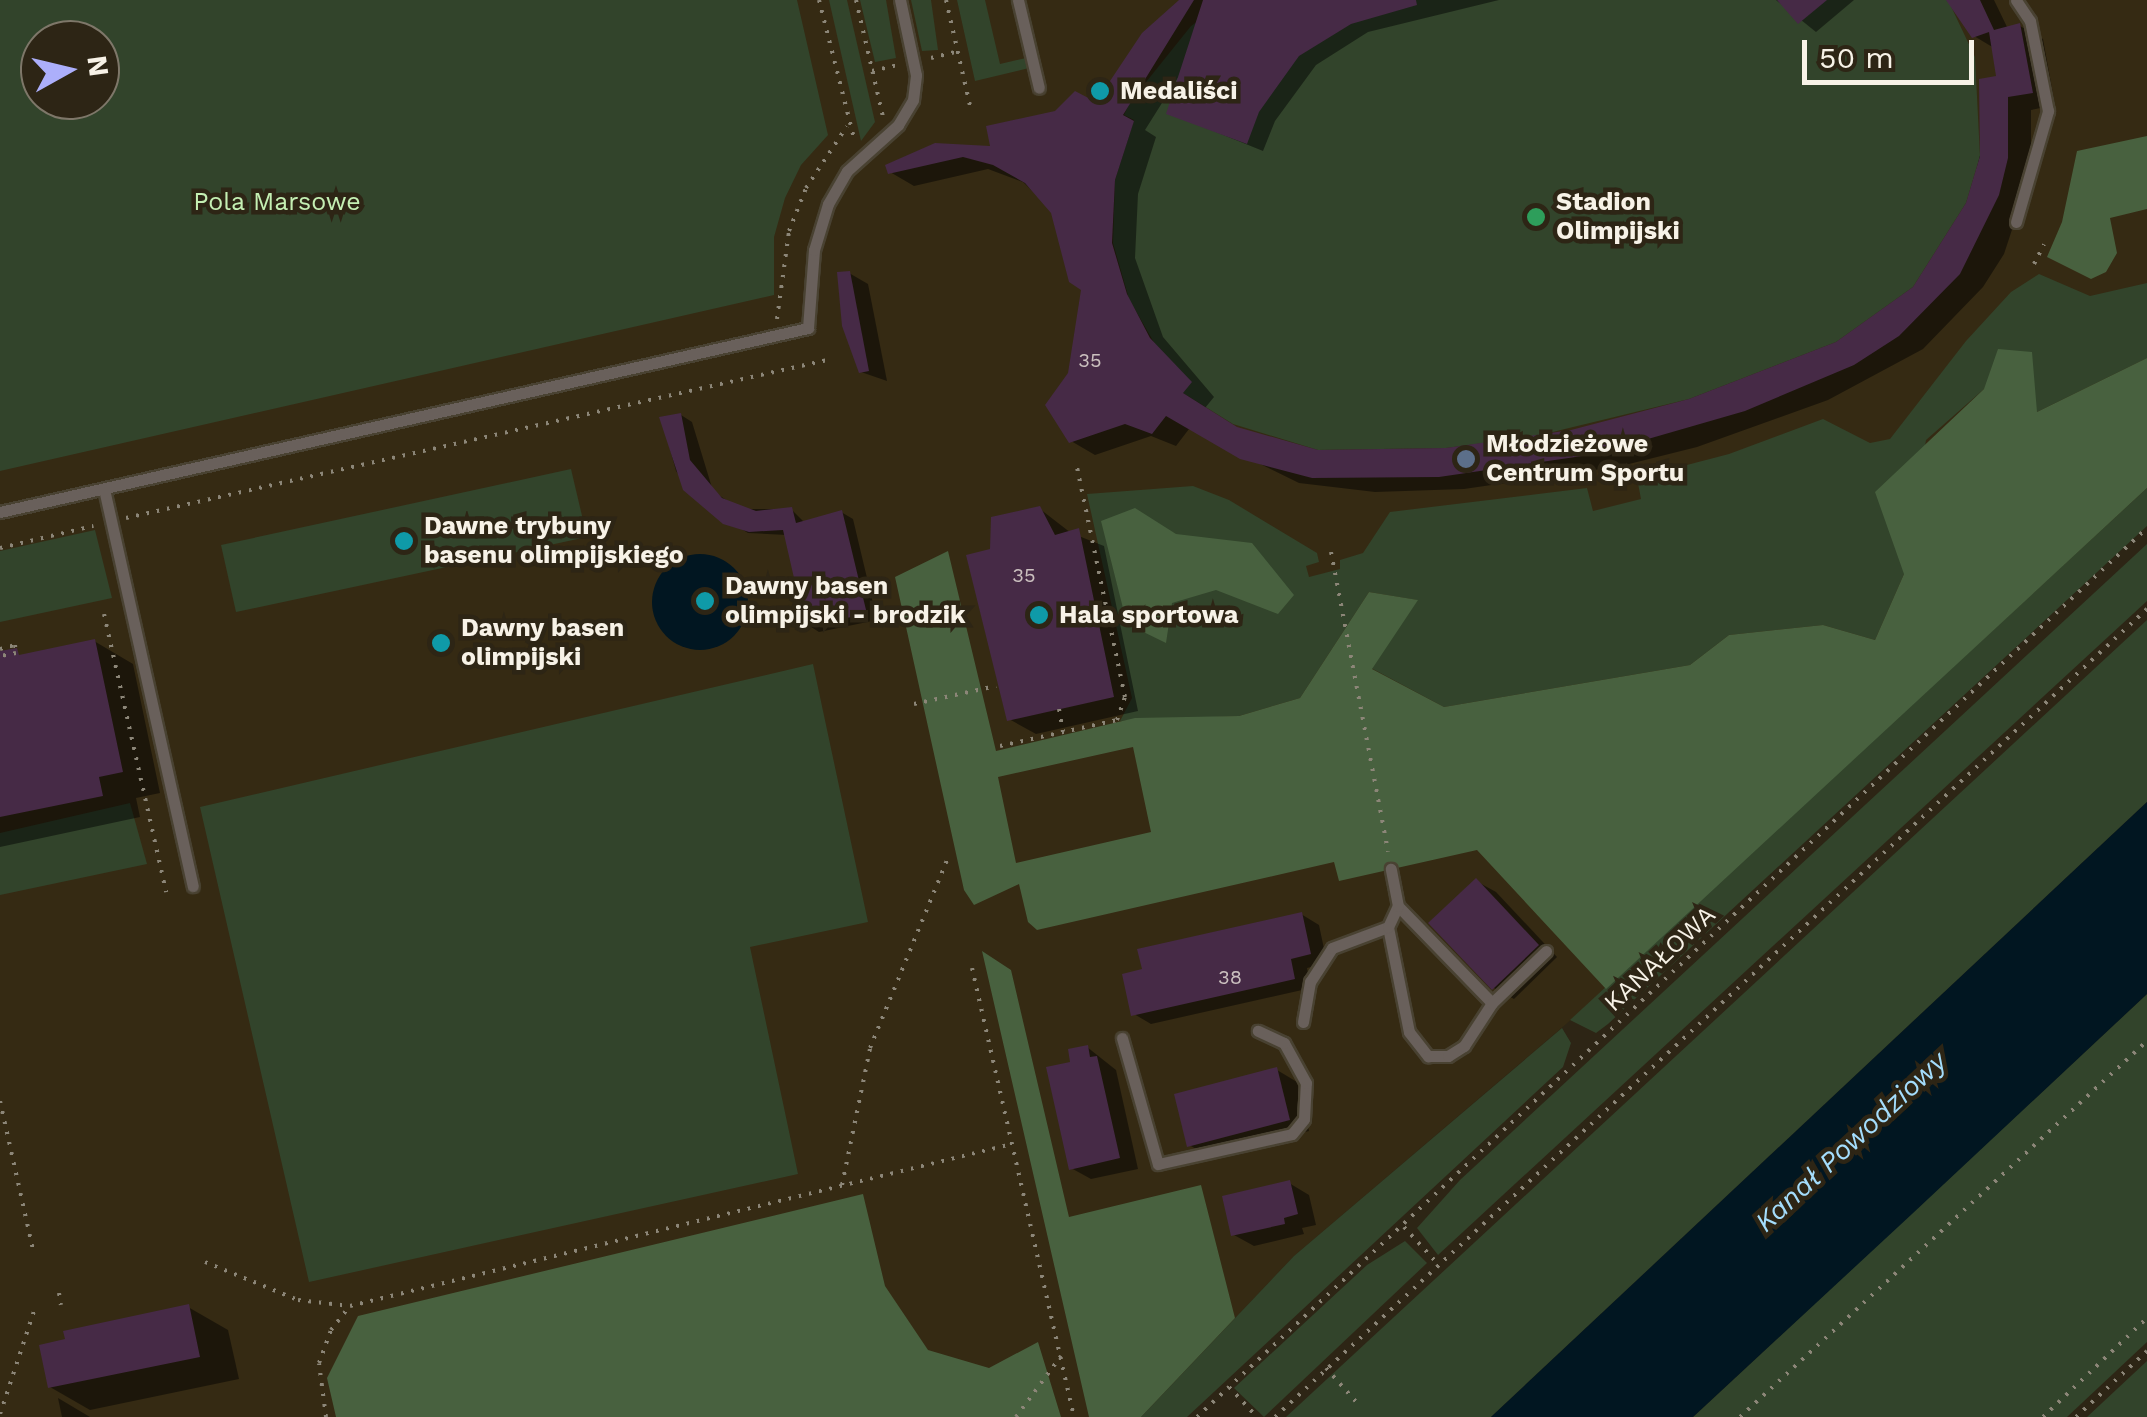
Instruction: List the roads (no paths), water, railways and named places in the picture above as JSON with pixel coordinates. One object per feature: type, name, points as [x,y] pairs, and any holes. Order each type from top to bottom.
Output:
[{"type":"lane","points":[[0,512],[808,328],[819,226],[837,185],[862,155],[887,136],[916,87],[900,0]]},
{"type":"lane","points":[[1018,0],[1039,88]]},
{"type":"lane","points":[[2016,0],[2030,20],[2048,111],[2016,222]]},
{"type":"lane","points":[[104,489],[193,886]]},
{"type":"lane","points":[[1391,869],[1398,906],[1492,1003]]},
{"type":"lane","points":[[1398,906],[1388,927],[1417,1048],[1448,1056],[1478,1031],[1492,1003],[1546,951]]},
{"type":"lane","points":[[1303,1022],[1310,982],[1332,948],[1388,927]]},
{"type":"lane","points":[[1122,1038],[1158,1164],[1292,1134],[1304,1119],[1306,1083],[1284,1043],[1258,1031]]},
{"type":"water","points":[[700,554],[718,558],[734,568],[744,584],[748,602],[744,620],[734,636],[718,646],[700,650],[682,646],[666,636],[656,620],[652,602],[656,584],[666,568],[682,558]]},
{"type":"water","name":"Kanał Powodziowy","points":[[2147,802],[2147,994],[1693,1417],[1491,1417]]},
{"type":"place","name":"Medaliści","points":[[1100,91]]},
{"type":"place","name":"Stadion Olimpijski","points":[[1536,217]]},
{"type":"place","name":"Młodzieżowe Centrum Sportu","points":[[1466,459]]},
{"type":"place","name":"Dawne trybuny basenu olimpijskiego","points":[[404,541]]},
{"type":"place","name":"Dawny basen olimpijski - brodzik","points":[[705,601]]},
{"type":"place","name":"Hala sportowa","points":[[1039,615]]},
{"type":"place","name":"Dawny basen olimpijski","points":[[441,643]]},
{"type":"park label","name":"Pola Marsowe","points":[[277,202]]}]
